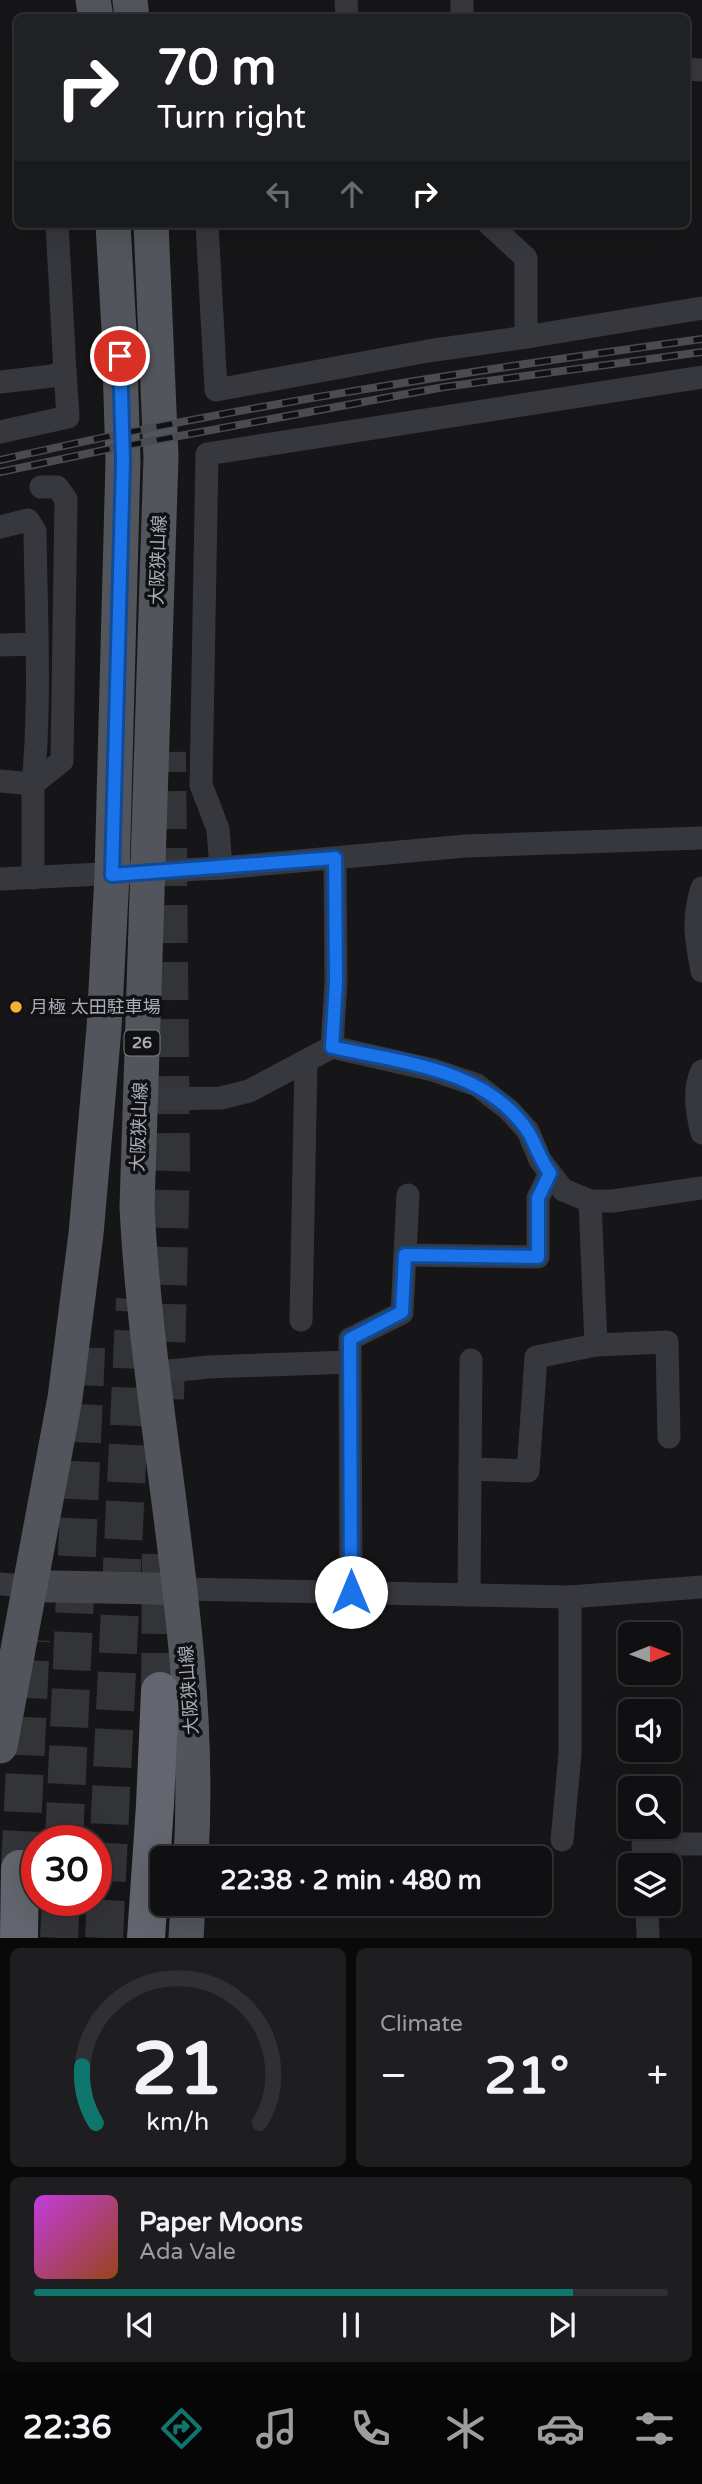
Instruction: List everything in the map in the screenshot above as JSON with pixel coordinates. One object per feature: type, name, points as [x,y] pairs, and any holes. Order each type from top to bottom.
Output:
[{"type":"highway","points":[[146,1938],[155,1818],[160,1691]]},
{"type":"highway","points":[[19,1938],[20,1868]]},
{"type":"main road","name":"26","points":[[0,1746],[15,1585],[65,1398],[85,1246],[103,1041],[112,875],[123,461],[120,330],[113,228]]},
{"type":"main road","name":"大阪狭山線","points":[[151,228],[161,457],[137,1207],[140,1276],[181,1589],[190,1690],[194,1765],[191,1846]]},
{"type":"main road","points":[[186,1938],[187,1916]]},
{"type":"street","points":[[0,432],[68,417],[57,228]]},
{"type":"street","points":[[207,228],[216,390],[428,351],[702,308]]},
{"type":"street","points":[[493,228],[526,258],[526,337]]},
{"type":"street","points":[[0,382],[65,372]]},
{"type":"street","points":[[221,869],[218,829],[201,785],[207,454],[702,377]]},
{"type":"street","points":[[0,781],[33,784],[62,761],[66,499],[57,487],[41,487]]},
{"type":"street","points":[[0,527],[28,520],[35,531],[33,878]]},
{"type":"street","points":[[0,645],[36,644]]},
{"type":"street","points":[[0,879],[221,869],[466,846],[702,838]]},
{"type":"street","points":[[332,1047],[336,982],[335,858]]},
{"type":"street","points":[[702,888],[694,932],[702,967]]},
{"type":"street","points":[[139,1099],[221,1098],[248,1091],[332,1047],[433,1070],[477,1085],[509,1110],[527,1131],[540,1160],[563,1191],[590,1201],[613,1201],[702,1188]]},
{"type":"street","points":[[302,1320],[306,1060]]},
{"type":"street","points":[[702,1071],[698,1078],[696,1111],[702,1133]]},
{"type":"street","points":[[405,1255],[538,1257],[538,1198],[550,1173]]},
{"type":"street","points":[[351,1592],[350,1339],[402,1312],[408,1195]]},
{"type":"street","points":[[590,1201],[596,1345]]},
{"type":"street","points":[[470,1469],[528,1471],[536,1357],[596,1345],[667,1342],[669,1437]]},
{"type":"street","points":[[469,1595],[471,1360]]},
{"type":"street","points":[[151,1373],[208,1367],[350,1362]]},
{"type":"street","points":[[15,1585],[570,1597],[702,1587]]},
{"type":"street","points":[[562,1840],[570,1754],[570,1597]]},
{"type":"street","points":[[644,1853],[643,1844],[702,1844]]},
{"type":"street","points":[[648,1916],[649,1938]]},
{"type":"tunnel","points":[[165,1399],[171,1164],[167,752]]},
{"type":"tunnel","points":[[104,1938],[135,1299]]},
{"type":"tunnel","points":[[65,1825],[87,1329]]},
{"type":"tunnel","points":[[160,1691],[161,1554]]},
{"type":"tunnel","points":[[20,1869],[31,1640]]},
{"type":"tunnel","points":[[59,1938],[60,1916]]},
{"type":"railway","points":[[0,460],[262,407],[526,364],[702,339]]},
{"type":"railway","points":[[0,472],[114,448],[444,387],[702,352]]},
{"type":"place","name":"月極 太田駐車場","points":[[16,1007]]},
{"type":"route","points":[[120,356],[123,461],[112,875],[221,869],[335,858],[336,982],[332,1047],[433,1070],[477,1085],[509,1110],[527,1131],[540,1160],[550,1173],[538,1198],[538,1257],[405,1255],[402,1312],[350,1339],[351,1592]]}]
